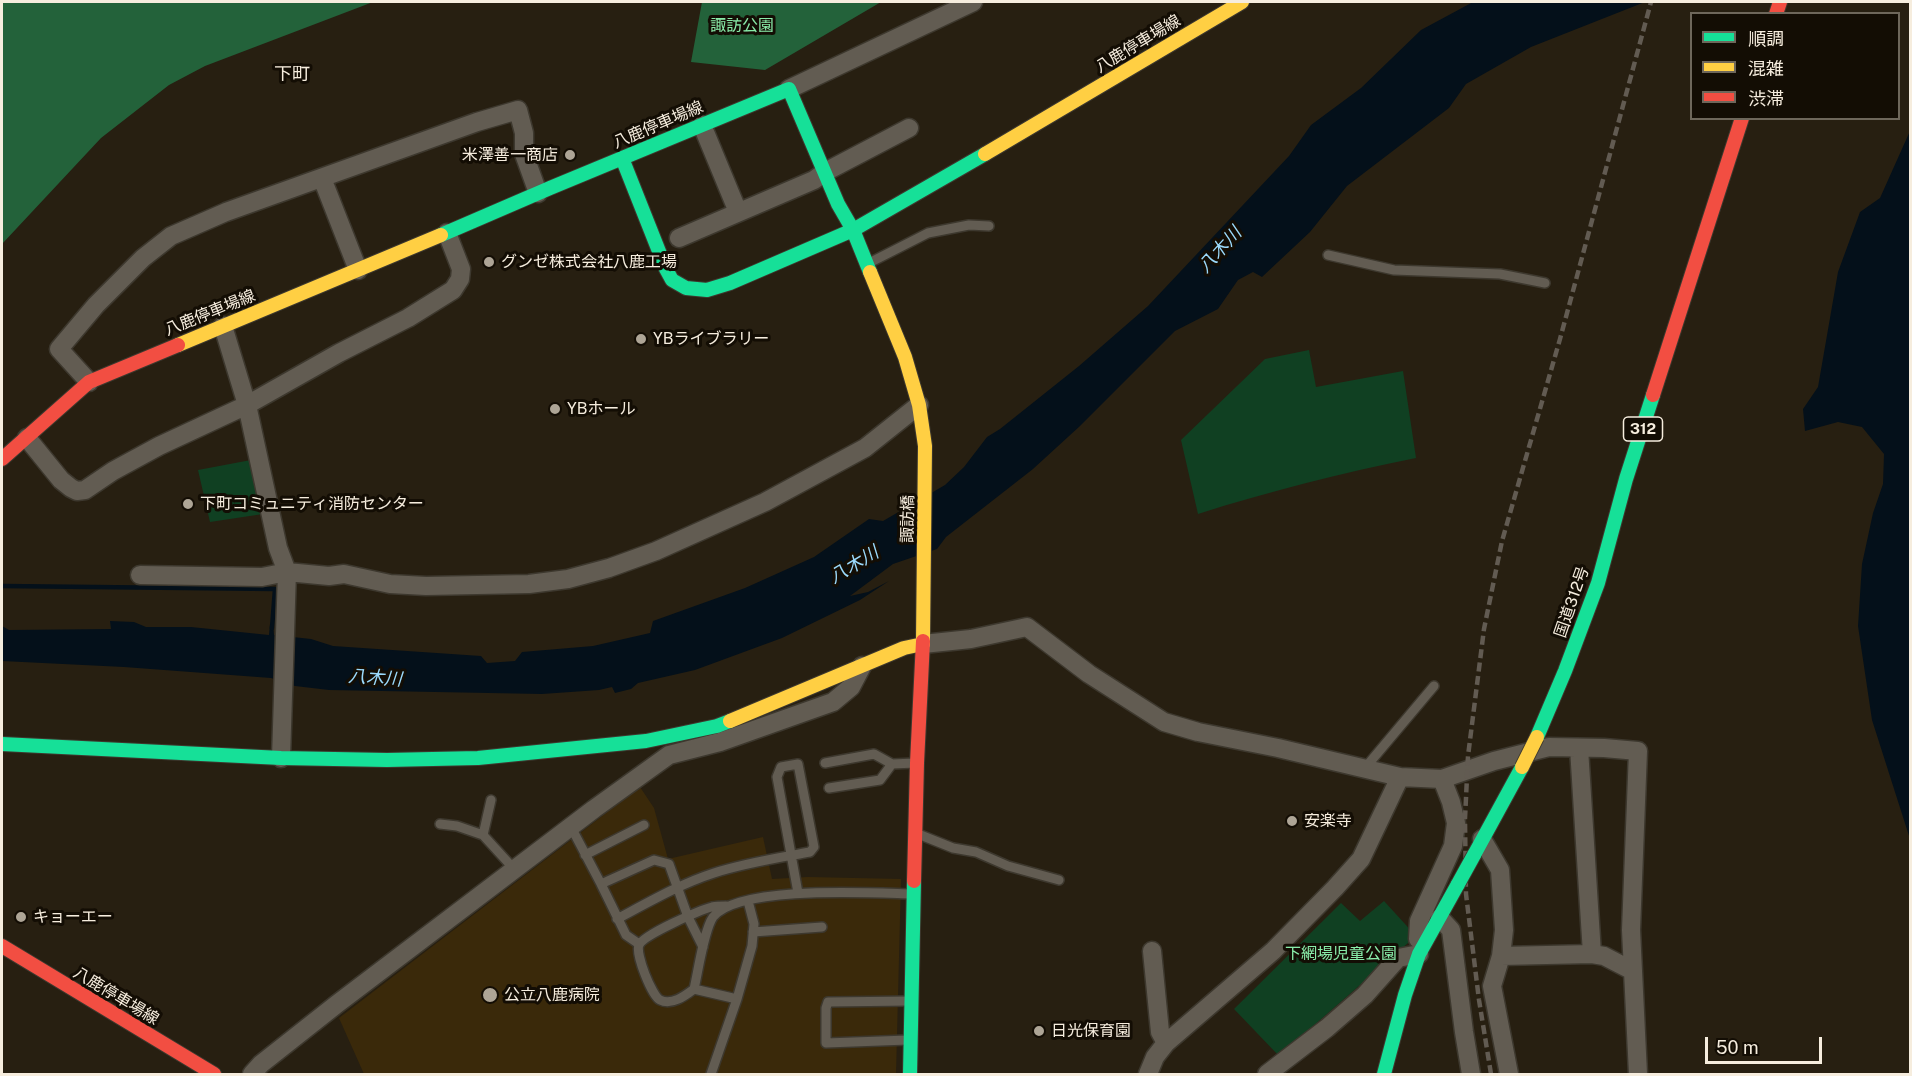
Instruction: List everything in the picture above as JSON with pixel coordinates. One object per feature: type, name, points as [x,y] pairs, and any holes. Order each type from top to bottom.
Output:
[{"type":"main road","name":"八鹿停車場線","points":[[622,158],[672,280],[696,291],[707,290],[730,283],[853,230],[1058,112],[1242,2]]},
{"type":"main road","name":"八鹿停車場線","points":[[2,459],[89,381],[789,89]]},
{"type":"main road","points":[[789,89],[838,204],[853,230]]},
{"type":"main road","name":"国道312号","points":[[1384,1074],[1418,954],[1440,918],[1537,737],[1598,583],[1626,479],[1741,120]]},
{"type":"main road","name":"諏訪橋","points":[[853,230],[905,357],[920,410],[925,446],[910,1074]]},
{"type":"main road","points":[[2,744],[281,753],[387,760],[478,758],[646,741],[717,726],[904,648],[922,644]]},
{"type":"main road","name":"八鹿停車場線","points":[[2,946],[214,1074]]},
{"type":"street","points":[[789,89],[973,2]]},
{"type":"street","points":[[89,381],[59,349],[96,305],[143,258],[171,236],[226,212],[477,122],[518,110],[524,133],[524,154],[538,193]]},
{"type":"street","points":[[702,125],[738,212]]},
{"type":"street","points":[[679,238],[814,180],[909,128]]},
{"type":"street","points":[[322,178],[358,270]]},
{"type":"street","points":[[27,438],[61,480],[77,491],[85,490],[113,471],[159,446],[247,405],[339,353],[408,318],[453,290],[460,279],[461,269],[447,233]]},
{"type":"street","points":[[223,326],[247,405],[278,548],[287,575],[281,753]]},
{"type":"street","points":[[140,575],[262,577],[344,574],[390,584],[426,586],[529,584],[568,579],[609,568],[656,551],[765,502],[865,448],[920,410]]},
{"type":"street","points":[[922,644],[970,639],[1026,627],[1089,674],[1164,722],[1198,732],[1400,777],[1442,779],[1494,761],[1549,747],[1638,751],[1631,930],[1638,1074]]},
{"type":"street","points":[[252,1074],[261,1064],[337,1004],[570,827],[669,755],[720,742],[833,702],[850,687],[862,666]]},
{"type":"street","points":[[1579,748],[1592,954]]},
{"type":"street","points":[[1148,1074],[1155,1057],[1166,1043],[1273,951],[1361,859],[1400,777]]},
{"type":"street","points":[[1267,1074],[1327,1028],[1365,995],[1398,958],[1418,954],[1419,921],[1453,846],[1456,823],[1442,779]]},
{"type":"street","points":[[1478,847],[1500,870],[1504,930],[1501,956],[1492,986],[1509,1074]]},
{"type":"street","points":[[1440,918],[1451,930],[1471,1074]]},
{"type":"street","points":[[1152,951],[1160,1032],[1166,1043]]},
{"type":"street","points":[[1501,956],[1592,954],[1604,956],[1633,971]]},
{"type":"lane","points":[[867,264],[928,233],[969,225],[989,226]]},
{"type":"lane","points":[[1328,255],[1394,270],[1500,274],[1545,283]]},
{"type":"lane","points":[[1365,768],[1434,686]]},
{"type":"lane","points":[[825,763],[874,754],[892,764],[917,763]]},
{"type":"lane","points":[[618,919],[678,888],[721,871],[790,855],[810,852],[814,847],[798,764],[782,767],[777,777],[790,855],[798,893]]},
{"type":"lane","points":[[829,788],[880,780],[892,764]]},
{"type":"lane","points":[[483,835],[490,800]]},
{"type":"lane","points":[[440,824],[457,826],[483,835],[515,870]]},
{"type":"lane","points":[[585,855],[644,825]]},
{"type":"lane","points":[[570,827],[626,935],[639,944]]},
{"type":"lane","points":[[916,833],[953,848],[976,852],[1008,866],[1059,880]]},
{"type":"lane","points":[[601,884],[654,860],[669,864],[688,917],[703,947]]},
{"type":"lane","points":[[726,906],[712,918],[694,989],[677,999],[660,1000],[653,993],[637,953],[639,944],[650,935],[688,917],[713,907],[798,893],[914,894]]},
{"type":"lane","points":[[711,1074],[737,999],[752,946],[754,924],[748,901]]},
{"type":"lane","points":[[753,932],[822,927]]},
{"type":"lane","points":[[694,989],[737,999]]},
{"type":"lane","points":[[911,1040],[826,1043],[826,1008],[828,1002],[912,1001]]},
{"type":"shaded area","points":[[640,787],[654,808],[668,859],[763,837],[772,879],[808,877],[901,879],[896,1074],[364,1074],[339,1018]]},
{"type":"green space","points":[[2,2],[373,2],[205,66],[169,85],[101,138],[2,244]]},
{"type":"green space","name":"諏訪公園","points":[[702,2],[881,2],[765,70],[691,62]]},
{"type":"green space","points":[[1309,350],[1316,387],[1403,371],[1416,458],[1306,483],[1198,514],[1181,440],[1265,359]]},
{"type":"green space","points":[[251,460],[263,514],[210,522],[198,470]]},
{"type":"green space","name":"下網場児童公園","points":[[1384,901],[1416,936],[1279,1056],[1234,1009],[1341,903],[1360,921]]},
{"type":"water","name":"八木川","points":[[1473,2],[1645,2],[1531,47],[1466,84],[1449,108],[1347,186],[1310,232],[1262,277],[1253,272],[1238,280],[1218,309],[1175,331],[1080,426],[1033,469],[946,537],[937,549],[893,564],[850,596],[868,592],[889,581],[860,600],[782,638],[695,670],[638,683],[631,689],[615,693],[612,687],[542,694],[329,690],[295,686],[271,678],[2,661],[2,626],[9,630],[111,629],[110,621],[134,622],[146,627],[191,627],[269,635],[270,624],[273,624],[274,635],[311,639],[333,646],[481,656],[487,663],[515,661],[522,652],[593,646],[650,633],[653,621],[745,588],[814,557],[869,519],[883,521],[945,485],[964,467],[987,437],[1079,366],[1148,306],[1289,156],[1311,125],[1361,88],[1421,30]]},
{"type":"water","points":[[1910,131],[1910,839],[1872,720],[1858,626],[1862,564],[1873,513],[1883,484],[1884,454],[1862,427],[1838,422],[1805,431],[1803,409],[1818,387],[1838,272],[1860,212],[1880,198]]},
{"type":"waterway","points":[[2,586],[275,589],[272,628]]},
{"type":"railway","points":[[1491,1074],[1466,894],[1465,819],[1468,756],[1484,629],[1502,541],[1560,339],[1651,2]]},
{"type":"traffic: fast","points":[[441,235],[789,89],[870,272]]},
{"type":"traffic: fast","points":[[622,158],[672,280],[686,288],[707,290],[730,283],[853,230],[985,154]]},
{"type":"traffic: fast","points":[[1537,737],[1598,583],[1626,479],[1653,395]]},
{"type":"traffic: fast","points":[[2,744],[281,758],[387,760],[478,758],[646,741],[717,726],[730,721]]},
{"type":"traffic: fast","points":[[1474,855],[1522,767]]},
{"type":"traffic: fast","points":[[1458,884],[1474,855]]},
{"type":"traffic: fast","points":[[910,1074],[914,881]]},
{"type":"traffic: fast","points":[[1384,1074],[1405,995],[1419,954],[1458,884]]},
{"type":"traffic: slow","points":[[985,154],[1242,2]]},
{"type":"traffic: slow","points":[[178,345],[441,235]]},
{"type":"traffic: slow","points":[[870,272],[905,357],[919,405],[925,446],[923,641]]},
{"type":"traffic: slow","points":[[730,721],[904,648],[923,644]]},
{"type":"traffic: slow","points":[[1522,767],[1537,737]]},
{"type":"traffic: jam","points":[[1777,12],[1780,2]]},
{"type":"traffic: jam","points":[[1653,395],[1741,120]]},
{"type":"traffic: jam","points":[[2,459],[89,382],[178,345]]},
{"type":"traffic: jam","points":[[914,881],[923,641]]},
{"type":"traffic: jam","points":[[2,946],[214,1074]]},
{"type":"place","name":"米澤善一商店","points":[[570,155]]},
{"type":"place","name":"グンゼ株式会社八鹿工場","points":[[489,262]]},
{"type":"place","name":"YBライブラリー","points":[[641,339]]},
{"type":"place","name":"YBホール","points":[[555,409]]},
{"type":"place","name":"下町コミュニティ消防センター","points":[[188,504]]},
{"type":"place","name":"安楽寺","points":[[1292,821]]},
{"type":"place","name":"キョーエー","points":[[21,917]]},
{"type":"place","name":"公立八鹿病院","points":[[490,995]]},
{"type":"place","name":"日光保育園","points":[[1039,1031]]},
{"type":"district","name":"下町","points":[[292,74]]}]
